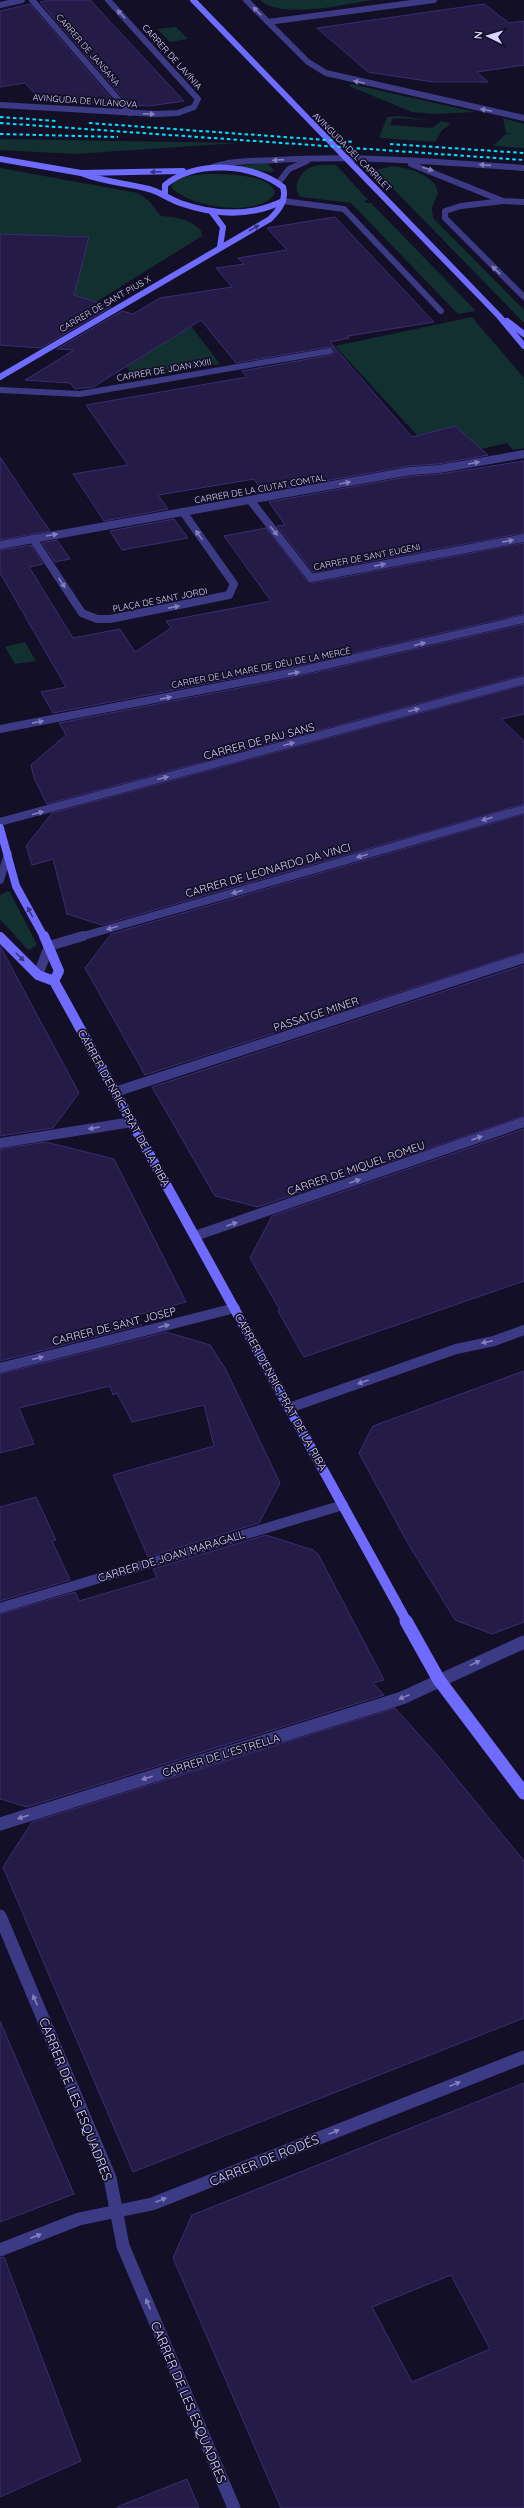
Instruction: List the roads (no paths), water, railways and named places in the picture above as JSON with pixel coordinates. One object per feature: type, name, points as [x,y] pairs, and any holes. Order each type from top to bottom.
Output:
[{"type":"street","points":[[0,5],[22,0]]},
{"type":"street","name":"CARRER DE LAVÍNIA","points":[[108,0],[198,99],[194,107],[186,111],[168,114]]},
{"type":"street","name":"AVINGUDA DEL CARRILET","points":[[193,0],[499,316],[524,346]]},
{"type":"street","points":[[246,0],[308,62],[326,73],[524,118]]},
{"type":"street","points":[[268,22],[434,0]]},
{"type":"street","name":"CARRER DE JANSANA","points":[[34,2],[130,113]]},
{"type":"street","name":"AVINGUDA DE VILANOVA","points":[[0,104],[130,113],[168,114]]},
{"type":"street","points":[[205,170],[225,164],[317,159],[375,158],[524,168]]},
{"type":"street","points":[[0,159],[81,173],[194,170],[253,172],[269,176],[279,182],[285,191],[282,201]]},
{"type":"street","points":[[279,182],[284,174],[294,166],[317,159]]},
{"type":"street","points":[[390,159],[438,173],[503,201]]},
{"type":"street","points":[[165,194],[164,189],[168,180],[194,170]]},
{"type":"street","points":[[81,173],[93,178],[165,194],[177,201],[211,211],[251,212],[282,201],[344,209],[441,311]]},
{"type":"street","name":"CARRER DE SANT PIUS X","points":[[0,377],[270,219],[278,212],[282,201]]},
{"type":"street","points":[[524,202],[486,201],[452,208],[445,211],[444,218],[524,297]]},
{"type":"street","points":[[211,211],[220,218],[224,226],[225,232],[220,247]]},
{"type":"street","name":"AVINGUDA DEL CARRILET","points":[[499,316],[524,334]]},
{"type":"street","name":"CARRER DE JOAN XXIII","points":[[0,390],[80,394],[330,351]]},
{"type":"street","name":"CARRER DE LA CIUTAT COMTAL","points":[[0,545],[250,500],[524,454]]},
{"type":"street","name":"CARRER DE SANT EUGENI","points":[[250,500],[311,578],[524,538]]},
{"type":"street","name":"PLAÇA DE SANT JORDI","points":[[33,539],[82,613],[92,618],[110,619],[229,595],[234,588],[234,584],[183,512]]},
{"type":"street","name":"CARRER DE LA MARE DE DÉU DE LA MERCÈ","points":[[0,729],[296,672],[524,619]]},
{"type":"street","name":"CARRER DE PAU SANS","points":[[0,822],[524,680]]},
{"type":"street","name":"CARRER DE LEONARDO DA VINCI","points":[[49,946],[524,809]]},
{"type":"street","points":[[0,828],[16,886],[49,946],[59,970],[54,980],[38,975],[1,938]]},
{"type":"street","points":[[0,880],[8,854]]},
{"type":"street","points":[[38,975],[49,946]]},
{"type":"street","name":"PASSATGE MINER","points":[[116,1092],[524,958]]},
{"type":"street","name":"CARRER D'ENRIC PRAT DE LA RIBA","points":[[54,980],[439,1680],[524,1792]]},
{"type":"street","points":[[0,1143],[132,1122]]},
{"type":"street","name":"CARRER DE MIQUEL ROMEU","points":[[195,1236],[524,1122]]},
{"type":"street","name":"CARRER DE SANT JOSEP","points":[[0,1368],[235,1308]]},
{"type":"street","points":[[289,1408],[456,1349],[494,1341],[524,1330]]},
{"type":"street","name":"CARRER DE JOAN MARAGALL","points":[[0,1608],[343,1505]]},
{"type":"street","name":"CARRER DE L'ESTRELLA","points":[[0,1824],[402,1698],[524,1642]]},
{"type":"street","name":"CARRER DE LES ESQUADRES","points":[[0,1916],[110,2178],[124,2246],[234,2508]]},
{"type":"street","name":"CARRER DE RODÉS","points":[[0,2250],[79,2219],[152,2204],[524,2057]]},
{"type":"railway","points":[[0,117],[57,121]]},
{"type":"railway","points":[[0,123],[524,160]]},
{"type":"railway","points":[[89,123],[354,142]]},
{"type":"railway","points":[[0,134],[118,137]]},
{"type":"railway","points":[[390,144],[524,153]]}]
